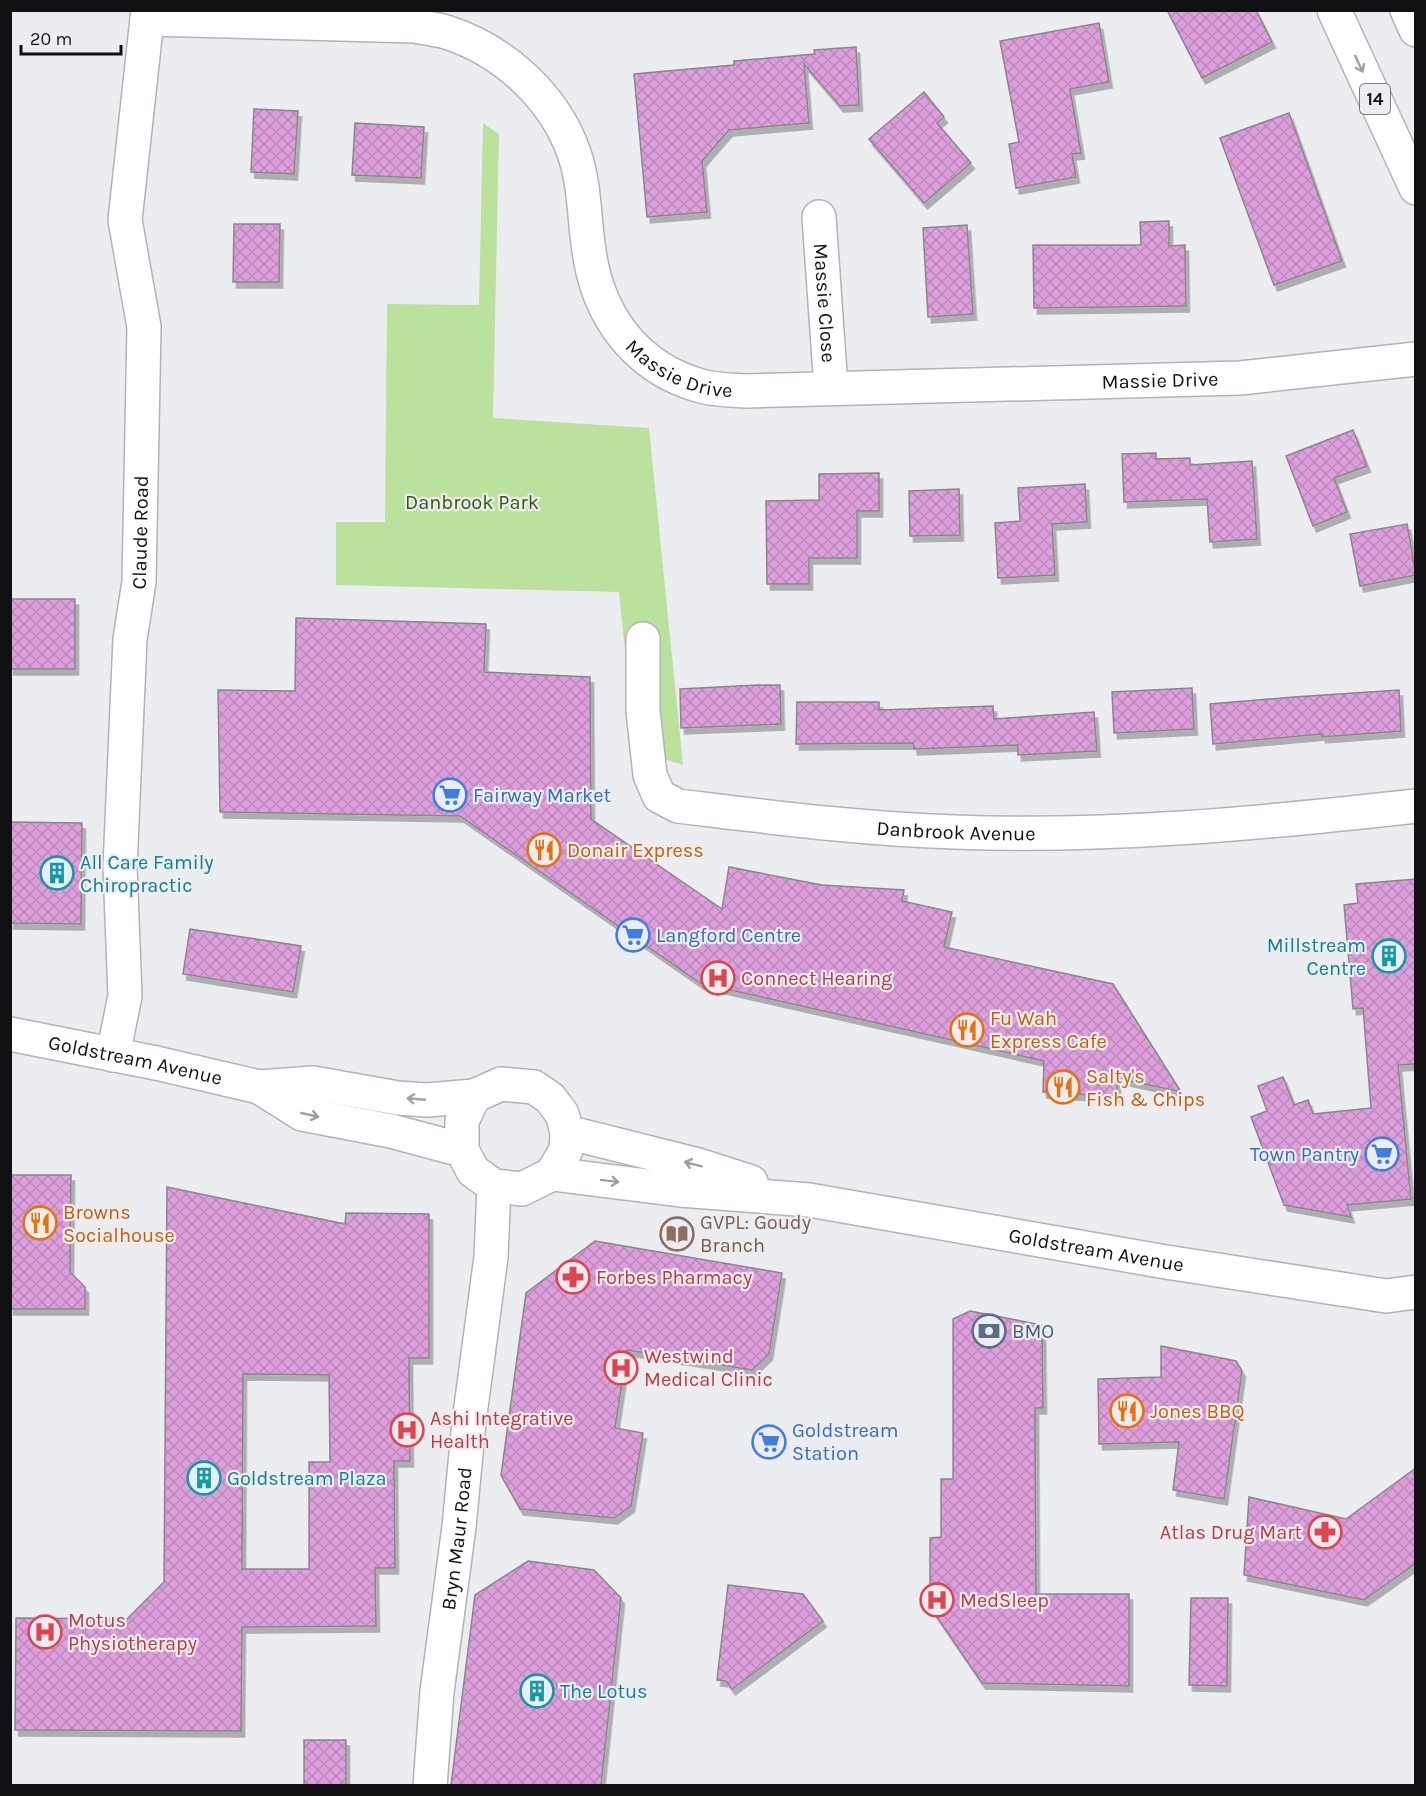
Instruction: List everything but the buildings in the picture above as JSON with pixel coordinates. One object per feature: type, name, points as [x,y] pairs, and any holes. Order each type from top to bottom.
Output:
[{"type":"street","name":"14","points":[[1334,10],[1416,188]]},
{"type":"street","points":[[1407,10],[1416,30]]},
{"type":"street","name":"Massie Drive","points":[[148,15],[415,26],[446,32],[496,56],[519,72],[540,96],[560,122],[574,153],[582,186],[594,279],[605,309],[621,335],[645,357],[670,374],[700,386],[746,391],[1240,378],[1416,359]]},
{"type":"street","name":"Claude Road","points":[[113,1055],[125,996],[120,867],[130,639],[139,582],[144,327],[125,220],[148,15]]},
{"type":"street","name":"Massie Close","points":[[819,217],[831,388]]},
{"type":"street","name":"Danbrook Avenue","points":[[643,639],[643,711],[650,775],[659,796],[678,806],[849,826],[954,832],[1062,833],[1242,822],[1416,806]]},
{"type":"street","name":"Goldstream Avenue","points":[[10,1034],[259,1087],[313,1083],[398,1098],[427,1100],[474,1096]]},
{"type":"street","points":[[501,1084],[534,1087],[550,1098],[562,1114],[567,1132],[566,1150],[552,1174],[508,1188],[473,1171],[462,1149],[462,1121],[474,1096],[501,1084]]},
{"type":"street","name":"Goldstream Avenue","points":[[259,1087],[302,1114],[391,1131],[462,1149]]},
{"type":"street","name":"Goldstream Avenue","points":[[567,1132],[698,1165],[809,1200]]},
{"type":"street","name":"Goldstream Avenue","points":[[552,1174],[680,1190],[809,1200],[1166,1262],[1401,1294],[1416,1316]]},
{"type":"street","name":"Bryn Maur Road","points":[[430,1785],[437,1692],[459,1527],[469,1422],[491,1257],[508,1188]]},
{"type":"green space","name":"Danbrook Park","points":[[483,123],[499,134],[493,418],[649,428],[683,765],[635,749],[619,592],[336,585],[336,522],[385,522],[387,304],[479,305]]},
{"type":"place","name":"Fairway Market","points":[[450,795]]},
{"type":"place","name":"Donair Express","points":[[544,850]]},
{"type":"place","name":"All Care Family Chiropractic","points":[[57,873]]},
{"type":"place","name":"Langford Centre","points":[[633,935]]},
{"type":"place","name":"Millstream Centre","points":[[1389,956]]},
{"type":"place","name":"Connect Hearing","points":[[718,978]]},
{"type":"place","name":"Fu Wah Express Cafe","points":[[967,1030]]},
{"type":"place","name":"Salty's Fish & Chips","points":[[1063,1087]]},
{"type":"place","name":"Town Pantry","points":[[1382,1154]]},
{"type":"place","name":"Browns Socialhouse","points":[[40,1223]]},
{"type":"place","name":"GVPL: Goudy Branch","points":[[677,1234]]},
{"type":"place","name":"Forbes Pharmacy","points":[[573,1277]]},
{"type":"place","name":"BMO","points":[[989,1331]]},
{"type":"place","name":"Westwind Medical Clinic","points":[[621,1368]]},
{"type":"place","name":"Jones BBQ","points":[[1127,1411]]},
{"type":"place","name":"Ashi Integrative Health","points":[[407,1430]]},
{"type":"place","name":"Goldstream Station","points":[[769,1442]]},
{"type":"place","name":"Goldstream Plaza","points":[[204,1478]]},
{"type":"place","name":"Atlas Drug Mart","points":[[1325,1532]]},
{"type":"place","name":"MedSleep","points":[[937,1600]]},
{"type":"place","name":"Motus Physiotherapy","points":[[45,1632]]},
{"type":"place","name":"The Lotus","points":[[537,1691]]}]
